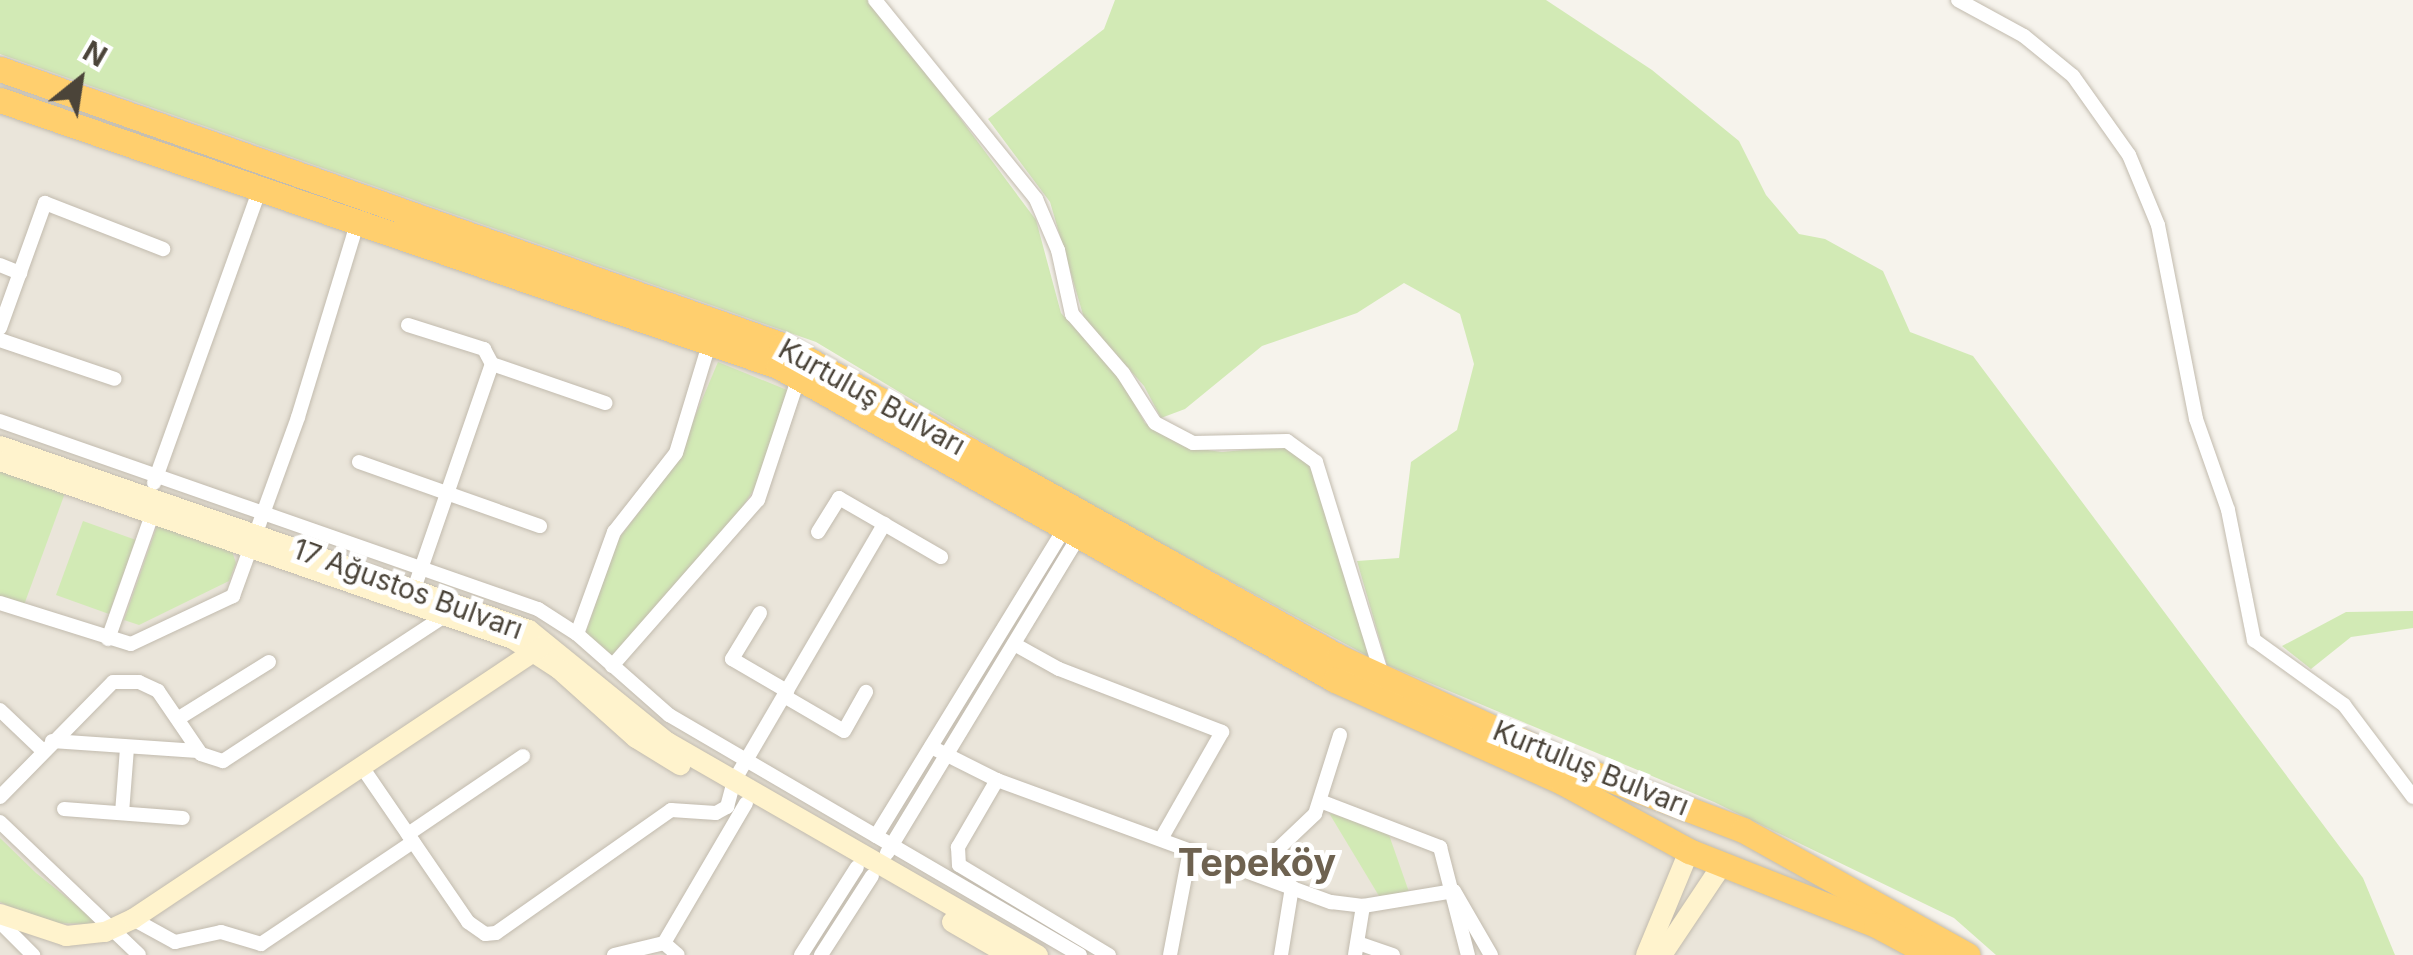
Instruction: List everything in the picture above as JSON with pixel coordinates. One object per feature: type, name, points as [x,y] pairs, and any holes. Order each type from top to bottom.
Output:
[{"type":"highway","name":"Kurtuluş Bulvarı","points":[[0,68],[782,346],[1383,679],[1580,768],[1706,815]]},
{"type":"highway","name":"Kurtuluş Bulvarı","points":[[0,100],[710,341],[799,377],[1335,680],[1562,782],[1688,851]]},
{"type":"highway","points":[[1932,955],[1876,925],[1688,851],[1692,827],[1706,815],[1744,830],[1968,955]]},
{"type":"highway","points":[[1722,865],[1742,847],[1744,830]]},
{"type":"main road","name":"17 Ağustos Bulvarı","points":[[0,446],[150,507]]},
{"type":"main road","name":"17 Ağustos Bulvarı","points":[[0,461],[414,590],[541,646],[738,793],[1009,955]]},
{"type":"main road","name":"17 Ağustos Bulvarı","points":[[255,542],[446,616],[541,646]]},
{"type":"main road","points":[[0,914],[50,934],[112,929],[133,919],[541,646]]},
{"type":"main road","points":[[1646,955],[1688,851]]},
{"type":"main road","points":[[1662,955],[1722,865]]},
{"type":"main road","name":"17 Ağustos Bulvarı","points":[[870,869],[1038,955]]},
{"type":"street","points":[[876,0],[1036,199],[1054,237],[1072,314],[1123,372],[1155,423],[1193,442],[1287,441],[1316,462],[1383,679]]},
{"type":"street","points":[[1958,0],[2024,36],[2073,76],[2130,154],[2158,226],[2196,418],[2228,510],[2254,640],[2344,705],[2413,798]]},
{"type":"street","points":[[108,639],[157,476],[260,189]]},
{"type":"street","points":[[0,328],[45,203],[162,250]]},
{"type":"street","points":[[0,603],[108,639],[139,643],[220,607],[240,584],[358,221]]},
{"type":"street","points":[[0,266],[20,273]]},
{"type":"street","points":[[408,324],[484,349],[492,364],[605,404]]},
{"type":"street","points":[[0,340],[115,380]]},
{"type":"street","points":[[577,634],[614,532],[676,453],[710,341]]},
{"type":"street","points":[[414,590],[492,364]]},
{"type":"street","points":[[612,666],[758,500],[799,377]]},
{"type":"street","points":[[0,421],[538,608],[577,634],[669,715],[1080,955]]},
{"type":"street","points":[[358,462],[540,526]]},
{"type":"street","points":[[818,532],[839,498],[941,557]]},
{"type":"street","points":[[664,943],[738,793],[745,761],[884,524]]},
{"type":"street","points":[[876,836],[992,646],[1071,533]]},
{"type":"street","points":[[800,955],[891,846],[1010,650],[1071,533]]},
{"type":"street","points":[[760,613],[732,659],[844,731],[866,692]]},
{"type":"street","points":[[0,710],[48,746],[198,751],[226,760],[446,616]]},
{"type":"street","points":[[992,646],[1222,732],[1161,839]]},
{"type":"street","points":[[179,718],[269,662]]},
{"type":"street","points":[[0,797],[118,681],[151,687],[179,718],[198,751]]},
{"type":"street","points":[[1266,878],[1275,854],[1305,828],[1320,801],[1340,735]]},
{"type":"street","points":[[931,747],[997,780],[1292,887],[1364,906],[1454,891]]},
{"type":"street","points":[[122,813],[127,748]]},
{"type":"street","points":[[133,919],[175,942],[216,932],[261,944],[523,756]]},
{"type":"street","points":[[362,767],[468,922],[490,935],[671,810],[716,814],[738,793]]},
{"type":"street","points":[[997,780],[958,847],[959,866],[1109,955]]},
{"type":"street","points":[[1320,801],[1440,847],[1468,955]]},
{"type":"street","points":[[64,809],[183,818]]},
{"type":"street","points":[[0,822],[138,955]]},
{"type":"street","points":[[1170,955],[1190,850]]},
{"type":"street","points":[[821,955],[870,869]]},
{"type":"street","points":[[1281,955],[1292,887]]},
{"type":"street","points":[[1454,891],[1491,955]]},
{"type":"street","points":[[1364,906],[1356,949],[1392,955]]},
{"type":"street","points":[[0,922],[32,955]]},
{"type":"street","points":[[614,955],[664,943]]},
{"type":"street","points":[[664,943],[678,955]]},
{"type":"shaded area","points":[[0,69],[763,338],[1101,526],[1968,955],[0,955]]},
{"type":"green space","points":[[0,0],[872,0],[1036,220],[1061,313],[1117,373],[1145,423],[1185,447],[1222,452],[1284,446],[1301,454],[1318,480],[1375,660],[1054,485],[816,342],[0,54]]},
{"type":"green space","points":[[1115,0],[1546,0],[1652,70],[1739,141],[1766,195],[1799,234],[1825,239],[1883,271],[1910,332],[1973,356],[2363,878],[2395,955],[1996,955],[1954,918],[1714,802],[1387,665],[1357,561],[1399,558],[1411,462],[1457,430],[1474,364],[1460,314],[1404,283],[1357,313],[1262,346],[1185,409],[1161,418],[1144,386],[1084,318],[1050,202],[988,119],[1104,29]]},
{"type":"green space","points":[[718,362],[787,390],[758,483],[736,517],[610,658],[585,635],[617,541],[674,466]]},
{"type":"green space","points":[[0,470],[65,493],[24,605],[0,596]]},
{"type":"green space","points":[[83,521],[136,540],[109,614],[56,595]]},
{"type":"green space","points":[[157,526],[232,551],[236,563],[229,581],[139,625],[124,620]]},
{"type":"green space","points":[[2413,611],[2413,628],[2351,637],[2311,669],[2282,646],[2346,612]]},
{"type":"green space","points":[[1329,813],[1388,832],[1409,892],[1379,896]]},
{"type":"green space","points":[[0,838],[36,873],[100,924],[44,923],[0,902]]},
{"type":"district","name":"Tepeköy","points":[[1257,863]]}]
